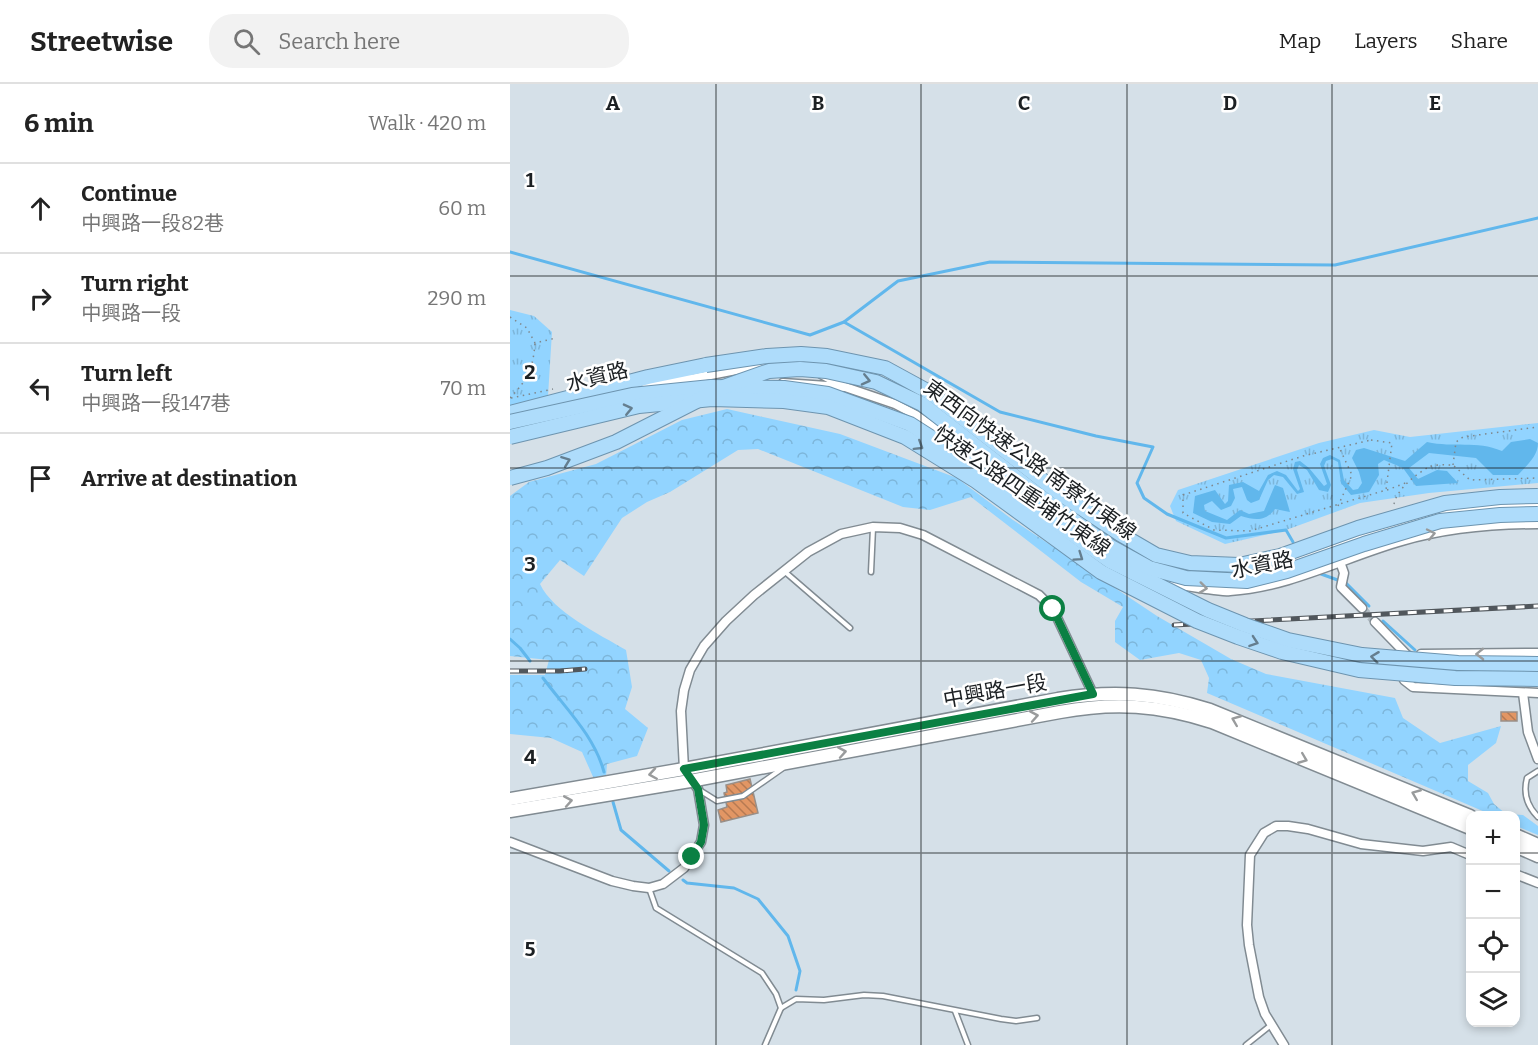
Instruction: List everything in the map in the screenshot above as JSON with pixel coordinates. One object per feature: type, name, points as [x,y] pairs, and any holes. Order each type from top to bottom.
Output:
[{"type":"highway","name":"東西向快速公路 南寮竹東線","points":[[510,413],[648,377],[705,365],[767,356],[801,354],[855,361],[885,368],[929,392],[1059,493],[1120,534],[1156,555],[1190,563],[1239,565],[1280,556],[1358,528],[1445,503],[1500,497],[1538,496]]},
{"type":"highway","name":"東西向快速公路 南寮竹東線","points":[[510,478],[547,468],[616,442],[726,386],[769,371],[800,369],[826,371],[876,382],[922,404],[1049,503],[1112,547],[1149,568],[1186,578],[1247,581],[1287,572],[1364,544],[1440,521],[1538,514]]},
{"type":"highway","name":"快速公路四重埔竹東線","points":[[510,421],[632,395],[711,387],[784,388],[828,394],[910,424],[977,467],[1110,561],[1208,610],[1245,625],[1288,640],[1362,655],[1458,663],[1538,664]]},
{"type":"highway","name":"快速公路四重埔竹東線","points":[[510,437],[639,406],[712,399],[784,401],[828,408],[905,436],[976,482],[1101,572],[1197,621],[1282,652],[1359,669],[1455,678],[1538,679]]},
{"type":"main road","name":"中興路一段","points":[[510,799],[1093,694],[1148,694],[1177,699],[1210,710],[1466,814]]},
{"type":"main road","name":"中興路一段","points":[[510,811],[694,785],[794,760],[1095,706],[1150,707],[1179,712],[1212,722],[1466,826]]},
{"type":"main road","points":[[1520,837],[1538,845]]},
{"type":"main road","points":[[1520,848],[1538,856]]},
{"type":"street","name":"水資路","points":[[510,421],[615,390],[766,364],[799,362],[845,387],[895,404],[916,415],[1113,554],[1155,577],[1184,586],[1228,591],[1264,587],[1401,541],[1439,532],[1474,526],[1538,524]]},
{"type":"street","name":"水資路","points":[[694,378],[796,382],[845,387]]},
{"type":"street","name":"水資路","points":[[956,442],[1121,541],[1160,562],[1188,570],[1242,573],[1283,563],[1389,526],[1441,512],[1490,506],[1538,505]]},
{"type":"street","points":[[510,842],[612,881],[649,888],[663,884],[678,873],[701,842],[704,825],[694,785],[684,769],[681,711],[690,670],[704,646],[726,621],[783,570],[808,552],[841,534],[873,527],[900,528],[923,535],[1040,595],[1053,609],[1093,694]]},
{"type":"street","points":[[1334,544],[1344,573],[1341,588],[1362,608]]},
{"type":"street","points":[[1375,622],[1408,656]]},
{"type":"street","points":[[1538,652],[1414,654],[1408,656],[1404,662],[1404,680],[1413,687],[1538,693]]},
{"type":"street","points":[[1523,693],[1528,732],[1538,759]]},
{"type":"street","points":[[1284,1045],[1265,1014],[1259,997],[1247,925],[1250,855],[1264,833],[1276,826],[1288,826],[1308,829],[1360,844],[1423,851],[1451,847],[1466,853]]},
{"type":"street","points":[[1520,876],[1538,883]]},
{"type":"lane","points":[[871,572],[873,527]]},
{"type":"lane","points":[[783,570],[850,628]]},
{"type":"lane","points":[[694,785],[717,801],[743,796],[794,760]]},
{"type":"lane","points":[[1538,771],[1527,778],[1524,789],[1528,804],[1538,817]]},
{"type":"lane","points":[[649,888],[656,908],[762,973],[776,994],[781,1008]]},
{"type":"lane","points":[[765,1045],[781,1008],[796,999],[824,1000],[864,995],[883,996],[1016,1021],[1037,1018]]},
{"type":"lane","points":[[955,1011],[968,1045]]},
{"type":"lane","points":[[1246,1045],[1271,1024]]},
{"type":"path","points":[[510,317],[527,328],[535,343],[533,365],[524,383],[510,398]]},
{"type":"path","points":[[535,343],[556,339]]},
{"type":"path","points":[[510,398],[553,389]]},
{"type":"path","points":[[1453,465],[1456,442],[1462,437],[1538,427]]},
{"type":"path","points":[[1386,490],[1392,443],[1371,440],[1339,446],[1183,495],[1183,513],[1214,530],[1251,531],[1386,490],[1408,482],[1431,466],[1453,465],[1470,480],[1538,477]]},
{"type":"path","points":[[1338,506],[1352,475],[1339,446]]},
{"type":"path","points":[[1389,526],[1395,500],[1408,482]]},
{"type":"green space","points":[[510,310],[534,316],[552,332],[548,396],[510,408]]},
{"type":"green space","points":[[727,409],[840,434],[957,478],[1013,520],[1157,616],[1231,659],[1266,674],[1395,698],[1403,718],[1440,743],[1501,726],[1496,743],[1468,765],[1468,781],[1488,793],[1494,804],[1502,811],[1483,811],[1207,693],[1209,678],[1201,660],[1179,653],[1140,660],[1115,642],[1115,621],[1123,607],[1081,582],[971,497],[930,510],[903,507],[758,449],[738,450],[670,492],[647,502],[622,518],[584,576],[560,560],[540,584],[546,594],[566,613],[626,650],[632,687],[625,709],[648,728],[637,756],[607,764],[606,777],[594,779],[582,752],[551,738],[510,734],[510,675],[545,675],[549,660],[510,656],[510,496],[529,482],[596,464],[682,420]]},
{"type":"green space","points":[[1538,423],[1538,483],[1429,493],[1360,503],[1286,530],[1225,544],[1176,521],[1170,506],[1178,490],[1319,443],[1374,430],[1410,437]]},
{"type":"green space","points":[[1520,815],[1538,826],[1538,835],[1520,828]]},
{"type":"shaded area","points":[[1530,439],[1538,443],[1538,448],[1518,475],[1493,475],[1476,458],[1429,453],[1409,468],[1418,479],[1437,470],[1447,471],[1458,483],[1416,486],[1403,468],[1384,460],[1378,464],[1379,475],[1369,492],[1351,495],[1341,483],[1338,462],[1332,459],[1326,461],[1324,466],[1331,485],[1328,492],[1319,490],[1307,470],[1299,465],[1297,470],[1304,492],[1297,494],[1283,477],[1274,475],[1268,480],[1259,500],[1251,503],[1247,500],[1242,487],[1233,489],[1235,498],[1231,506],[1221,510],[1212,501],[1204,505],[1205,511],[1227,520],[1240,510],[1249,514],[1264,511],[1275,485],[1283,488],[1290,512],[1275,509],[1264,518],[1241,516],[1230,524],[1212,522],[1193,513],[1195,496],[1215,490],[1225,504],[1228,501],[1229,485],[1243,482],[1259,491],[1268,475],[1277,471],[1286,475],[1298,491],[1300,489],[1293,469],[1295,462],[1300,461],[1309,468],[1324,486],[1327,484],[1320,464],[1323,458],[1330,455],[1340,460],[1344,480],[1353,490],[1358,489],[1362,483],[1352,458],[1356,450],[1364,448],[1405,461],[1427,442],[1483,446],[1502,451],[1511,442]]},
{"type":"building","points":[[1501,712],[1517,712],[1517,721],[1501,721]]},
{"type":"building","points":[[750,779],[758,813],[721,822],[718,810],[727,807],[724,793],[727,792],[726,785]]},
{"type":"waterway","points":[[510,252],[810,335],[844,322],[898,281],[990,262],[1335,265],[1538,218]]},
{"type":"waterway","points":[[844,322],[1000,412],[1096,436],[1153,447],[1137,483],[1144,498],[1167,514],[1226,538],[1286,530],[1293,542]]},
{"type":"waterway","points":[[1321,574],[1346,583],[1369,606]]},
{"type":"waterway","points":[[1383,621],[1415,650]]},
{"type":"waterway","points":[[510,639],[530,661]]},
{"type":"waterway","points":[[543,678],[586,734],[604,772]]},
{"type":"waterway","points":[[613,802],[621,830],[669,871]]},
{"type":"waterway","points":[[683,880],[687,883],[734,888],[758,899],[788,936],[800,971],[796,990]]},
{"type":"tunnel","points":[[1362,608],[1375,622]]},
{"type":"railway","points":[[1174,625],[1538,606]]},
{"type":"railway","points":[[510,671],[585,669]]},
{"type":"route","points":[[692,857],[701,842],[704,825],[698,789],[690,781],[684,769],[1093,694],[1053,609]]}]
